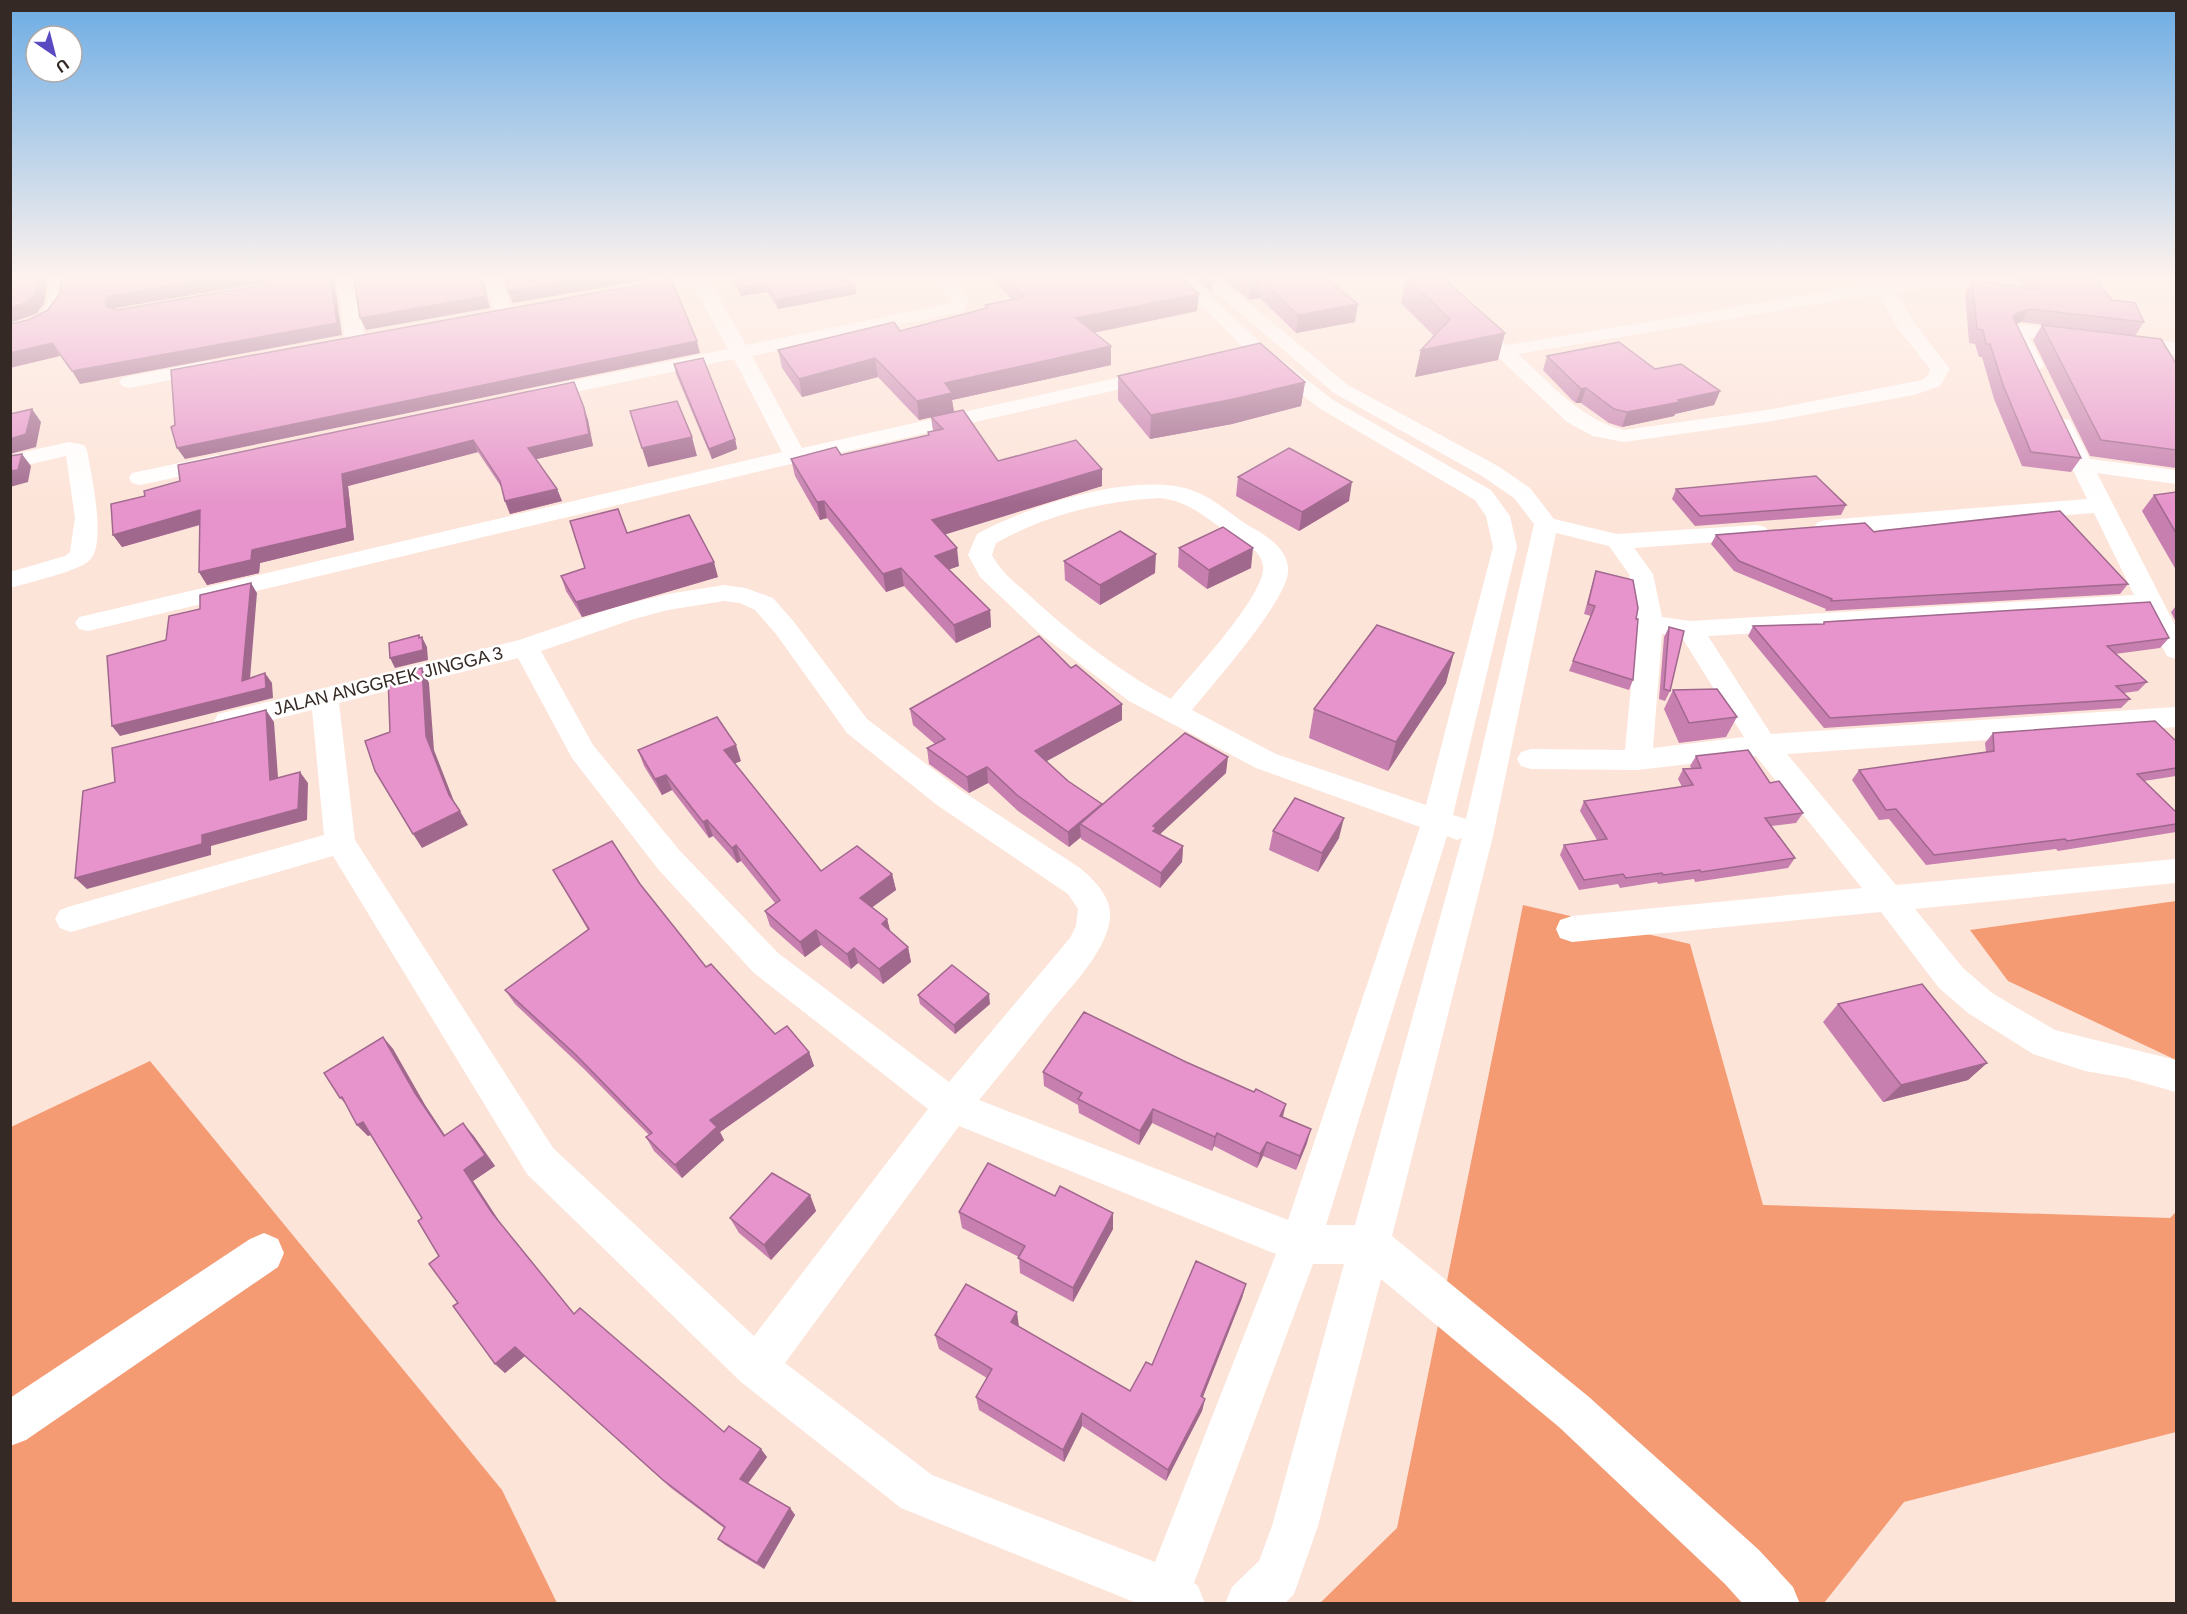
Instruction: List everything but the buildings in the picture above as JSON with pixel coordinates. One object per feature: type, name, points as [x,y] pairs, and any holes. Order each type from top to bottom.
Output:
[{"type":"street","points":[[521,398],[734,353]]},
{"type":"street","points":[[741,353],[795,456]]},
{"type":"street","points":[[324,696],[339,842],[540,1161],[756,1367],[917,1492],[1174,1597],[1300,1244],[1437,820],[1505,547],[1497,516],[1483,495],[1326,404],[1246,353]]},
{"type":"street","points":[[1298,353],[1341,389],[1490,471],[1522,493],[1546,524],[1617,541],[2101,505]]},
{"type":"street","points":[[1506,353],[1575,417],[1589,426],[1614,435],[1642,435],[1773,415],[1909,390],[1934,382],[1939,377],[1940,369],[1928,353]]},
{"type":"street","points":[[2028,353],[2042,382]]},
{"type":"street","points":[[129,382],[231,363]]},
{"type":"street","points":[[88,623],[795,456],[1178,370]]},
{"type":"street","points":[[2052,403],[2101,505],[2176,650]]},
{"type":"street","points":[[10,462],[69,449],[76,450],[87,518],[82,555],[74,561],[10,580]]},
{"type":"street","points":[[140,478],[232,458]]},
{"type":"street","points":[[2081,464],[2176,477]]},
{"type":"street","points":[[1175,712],[1265,599],[1276,575],[1275,560],[1264,545],[1197,501],[1179,493],[1148,489],[1114,494],[1062,509],[1008,526],[985,539],[980,555],[989,572],[1048,627],[1139,694],[1266,760],[1478,836]]},
{"type":"street","points":[[1249,1604],[1277,1577],[1295,1526],[1478,836],[1546,524]]},
{"type":"street","points":[[1617,541],[1641,574],[1650,624],[1638,760]]},
{"type":"street","name":"JALAN ANGGREK JINGGA 3","points":[[201,728],[526,647],[626,613],[724,593],[745,596],[764,604],[785,628],[857,726],[948,797],[1069,877],[1086,891],[1095,907],[1094,928],[1082,948],[952,1106],[756,1367]]},
{"type":"street","points":[[1650,624],[1690,629],[2150,602]]},
{"type":"street","points":[[1690,629],[1763,746],[1829,823],[1951,978],[1980,1003],[2045,1043],[2085,1055],[2126,1062],[2176,1076]]},
{"type":"street","points":[[526,647],[582,751],[669,860],[765,963],[952,1106],[1300,1244],[1371,1245],[1574,1412],[1742,1567],[1776,1604]]},
{"type":"street","points":[[1531,759],[1638,760],[1763,746],[2176,717]]},
{"type":"street","points":[[71,920],[339,842]]},
{"type":"street","points":[[1572,929],[2176,871]]},
{"type":"street","points":[[10,1424],[264,1253]]},
{"type":"shaded area","points":[[2176,901],[2176,1060],[2008,981],[1970,930]]},
{"type":"shaded area","points":[[1523,905],[1690,944],[1763,1205],[2170,1218],[2176,1212],[2176,1432],[1904,1502],[1824,1603],[1319,1604],[1397,1528]]},
{"type":"shaded area","points":[[150,1061],[502,1490],[557,1603],[11,1604],[11,1127]]}]
